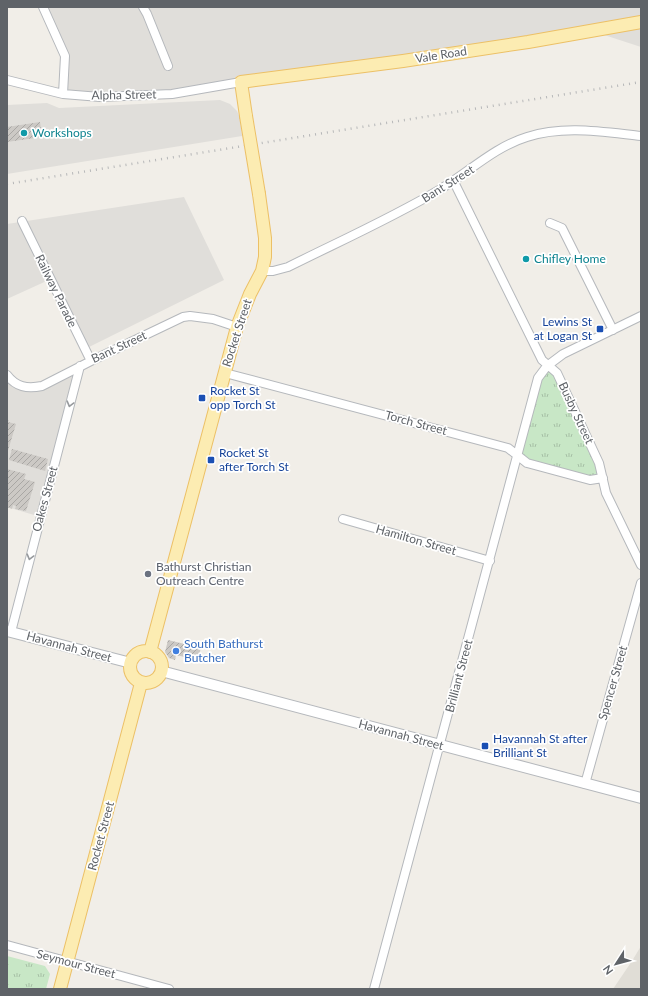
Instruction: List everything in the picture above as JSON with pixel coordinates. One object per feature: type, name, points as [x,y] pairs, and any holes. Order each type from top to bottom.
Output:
[{"type":"main road","name":"Vale Road","points":[[241,82],[403,61],[528,42],[641,22]]},
{"type":"main road","name":"Rocket Street","points":[[150,652],[237,328],[250,294],[262,271],[265,257],[265,238],[259,194],[241,82]]},
{"type":"main road","points":[[140,652],[150,652],[155,654],[161,662],[162,671],[160,676],[152,682],[141,683],[137,681],[131,673],[131,663],[136,654],[140,652]]},
{"type":"main road","name":"Rocket Street","points":[[60,989],[141,683]]},
{"type":"street","points":[[43,7],[65,56],[62,94]]},
{"type":"street","points":[[143,7],[148,14],[168,66]]},
{"type":"street","name":"Alpha Street","points":[[7,80],[62,94],[100,97],[172,94],[241,82]]},
{"type":"street","name":"Bant Street","points":[[262,271],[273,271],[288,267],[413,206],[454,182],[496,152],[527,137],[566,130],[595,131],[641,136]]},
{"type":"street","name":"Busby Street","points":[[454,182],[542,360],[547,366],[557,373],[599,463],[606,493],[641,565]]},
{"type":"street","name":"Railway Parade","points":[[22,221],[91,361]]},
{"type":"street","points":[[550,223],[562,228],[613,330]]},
{"type":"street","name":"Bant Street","points":[[7,374],[11,380],[22,387],[34,388],[42,386],[80,366],[190,316],[213,319],[237,328]]},
{"type":"street","points":[[547,366],[563,354],[641,316]]},
{"type":"street","name":"Oakes Street","points":[[9,631],[80,366]]},
{"type":"street","name":"Brilliant Street","points":[[374,989],[536,385],[538,378],[547,366]]},
{"type":"street","name":"Torch Street","points":[[224,373],[508,448],[527,463],[590,480],[603,478]]},
{"type":"street","name":"Hamilton Street","points":[[343,519],[490,561]]},
{"type":"street","name":"Spencer Street","points":[[585,784],[641,583]]},
{"type":"street","name":"Havannah Street","points":[[9,631],[131,663]]},
{"type":"street","name":"Havannah Street","points":[[162,671],[641,798]]},
{"type":"street","name":"Seymour Street","points":[[7,945],[168,989]]},
{"type":"shaded area","points":[[43,7],[641,7],[641,47],[592,31],[189,92],[63,94],[65,56]]},
{"type":"shaded area","points":[[220,100],[230,104],[237,111],[240,118],[242,136],[7,174],[7,105],[47,103],[59,108]]},
{"type":"shaded area","points":[[184,197],[224,280],[85,349],[51,279],[7,299],[7,224]]},
{"type":"shaded area","points":[[80,366],[41,517],[7,507],[7,375],[28,388]]},
{"type":"shaded area","points":[[641,946],[641,989],[613,989],[632,961]]},
{"type":"green space","points":[[547,366],[557,373],[603,478],[590,480],[527,463],[518,455],[536,385]]},
{"type":"green space","points":[[7,956],[45,966],[50,974],[46,989],[7,989]]},
{"type":"building","name":"Workshops","points":[[40,122],[42,137],[7,142],[7,127]]},
{"type":"building","points":[[7,420],[9,420],[8,422],[16,424],[7,454]]},
{"type":"building","points":[[12,449],[48,459],[45,471],[9,460]]},
{"type":"building","points":[[7,469],[26,474],[24,479],[35,482],[26,511],[15,509],[16,506],[13,505],[12,509],[7,507]]},
{"type":"building","points":[[168,640],[201,648],[198,658],[189,656],[189,658],[176,655],[175,660],[169,658],[165,652]]},
{"type":"railway","points":[[7,184],[641,82]]},
{"type":"place","name":"Workshops","points":[[24,133]]},
{"type":"place","name":"Chifley Home","points":[[526,259]]},
{"type":"place","name":"Lewins St at Logan St","points":[[600,329]]},
{"type":"place","name":"Rocket St opp Torch St","points":[[202,398]]},
{"type":"place","name":"Rocket St after Torch St","points":[[211,460]]},
{"type":"place","name":"Bathurst Christian Outreach Centre","points":[[148,574]]},
{"type":"place","name":"South Bathurst Butcher","points":[[176,651]]},
{"type":"place","name":"Havannah St after Brilliant St","points":[[485,746]]}]
